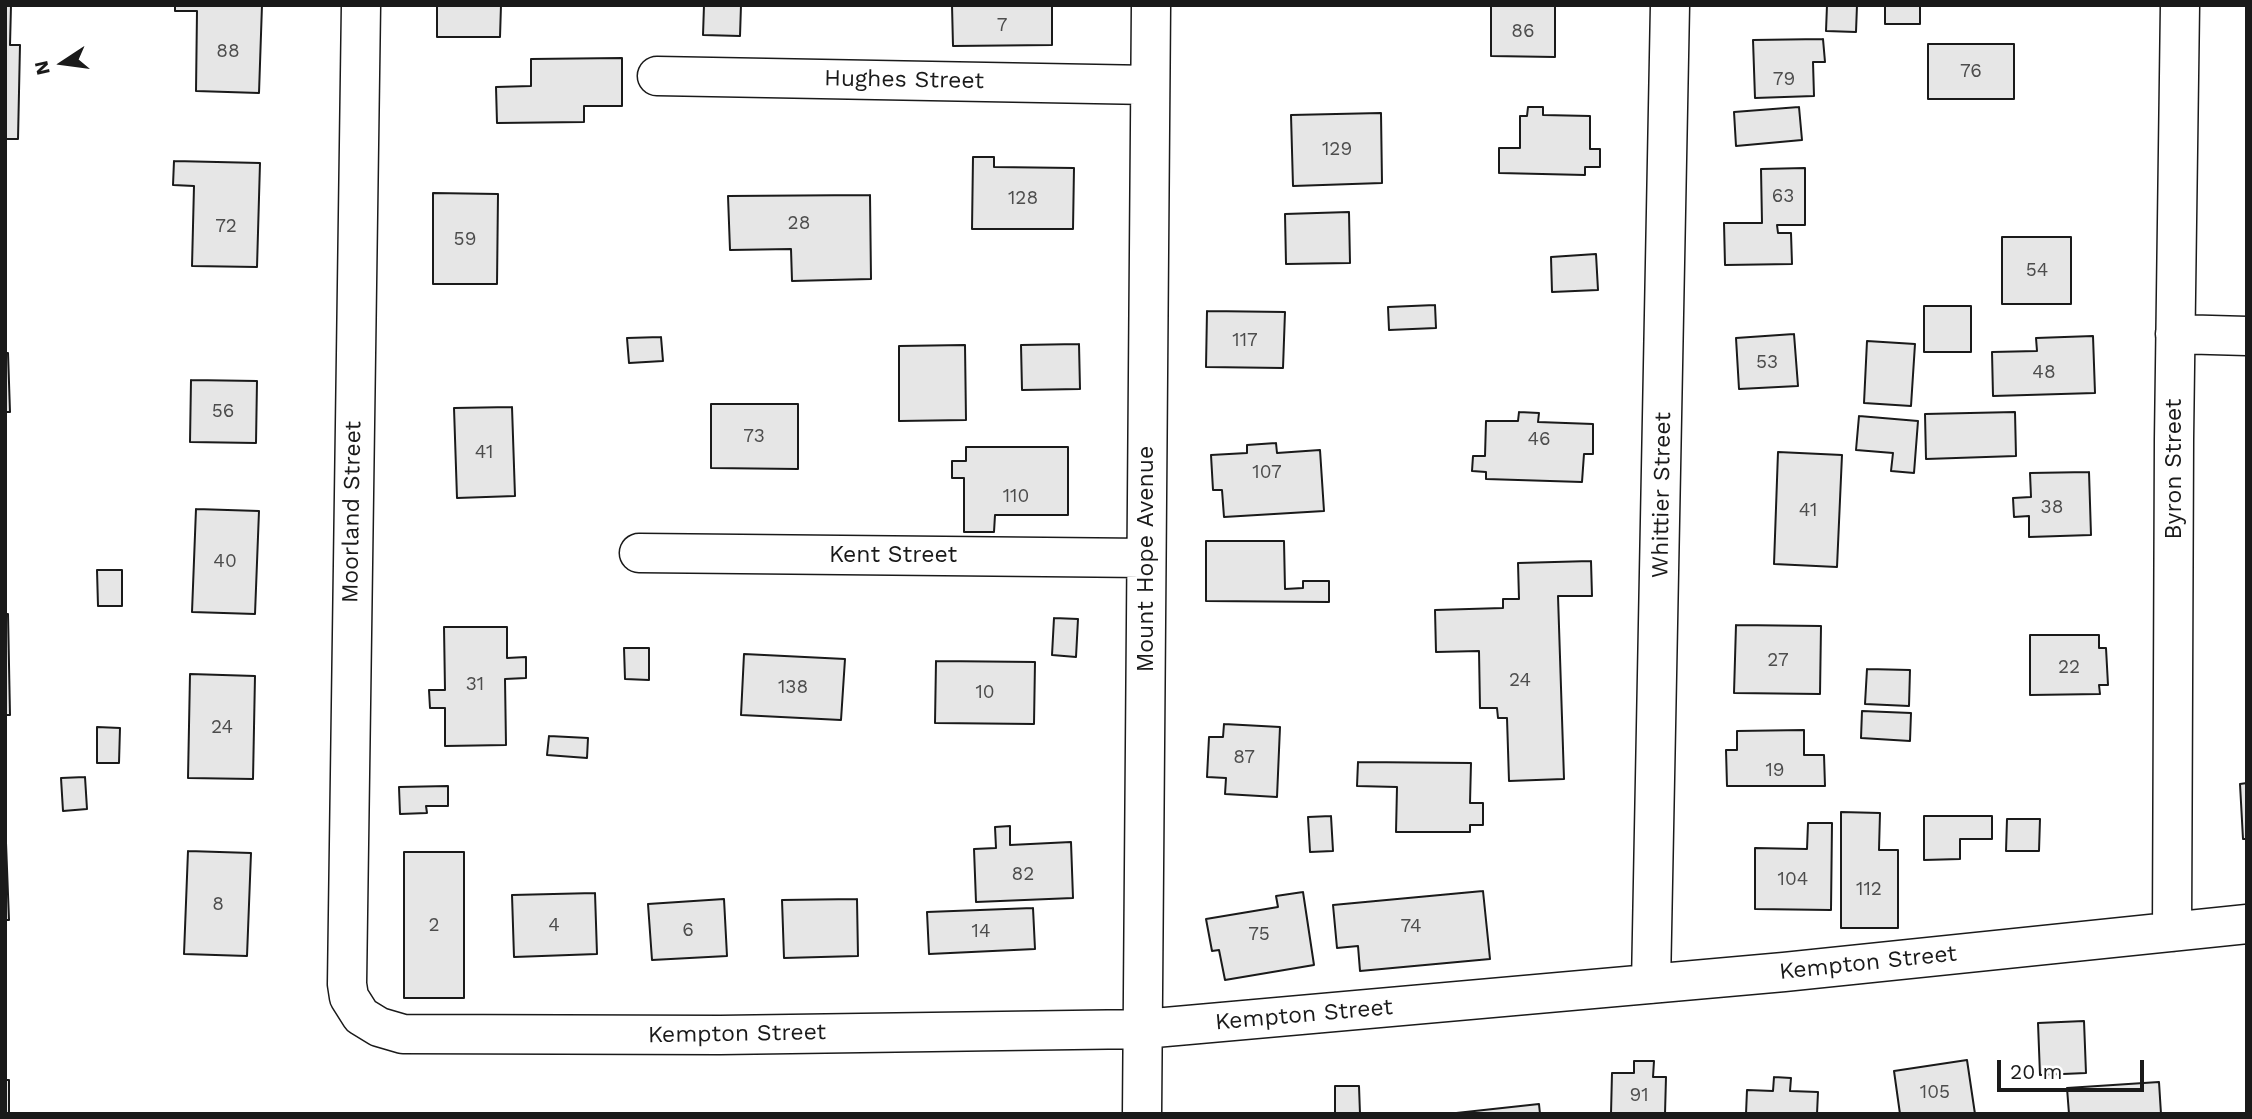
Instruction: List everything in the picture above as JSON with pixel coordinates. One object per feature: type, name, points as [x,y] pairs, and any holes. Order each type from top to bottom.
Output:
[{"type":"street","name":"Moorland Street","points":[[361,5],[347,984],[349,997],[361,1016]]},
{"type":"street","name":"Mount Hope Avenue","points":[[1142,1114],[1151,5]]},
{"type":"street","name":"Whittier Street","points":[[1651,984],[1670,5]]},
{"type":"street","name":"Byron Street","points":[[2172,932],[2175,334],[2180,5]]},
{"type":"street","name":"Hughes Street","points":[[657,76],[1150,85]]},
{"type":"street","points":[[2175,334],[2247,336]]},
{"type":"street","name":"Kent Street","points":[[639,553],[1146,558]]},
{"type":"street","name":"Kempton Street","points":[[361,1016],[379,1027],[404,1034],[720,1035],[1143,1029],[1651,984],[2247,924]]},
{"type":"building","points":[[5,5],[11,5],[10,45],[20,45],[18,139],[5,139]]},
{"type":"building","points":[[175,5],[262,5],[259,93],[196,91],[197,11],[175,11]]},
{"type":"building","points":[[437,5],[501,5],[500,37],[437,37]]},
{"type":"building","points":[[704,5],[741,5],[740,36],[703,35]]},
{"type":"building","points":[[952,5],[1052,5],[1052,45],[953,46]]},
{"type":"building","points":[[1491,5],[1555,5],[1555,57],[1491,56]]},
{"type":"building","points":[[1827,5],[1857,5],[1856,32],[1826,31]]},
{"type":"building","points":[[1885,5],[1920,5],[1920,24],[1885,24]]},
{"type":"building","points":[[1823,39],[1825,62],[1813,62],[1814,96],[1755,98],[1753,40]]},
{"type":"building","points":[[1928,44],[2014,44],[2014,99],[1928,99]]},
{"type":"building","points":[[622,58],[622,106],[584,106],[584,122],[497,123],[496,87],[531,86],[531,59]]},
{"type":"building","points":[[1528,107],[1543,107],[1543,115],[1590,116],[1590,149],[1600,149],[1600,167],[1585,167],[1585,175],[1499,173],[1499,148],[1520,148],[1520,116],[1527,116]]},
{"type":"building","points":[[1799,107],[1802,140],[1736,146],[1734,112]]},
{"type":"building","points":[[1381,113],[1382,183],[1293,186],[1291,115]]},
{"type":"building","points":[[973,157],[994,157],[994,167],[1074,168],[1073,229],[972,229]]},
{"type":"building","points":[[174,161],[260,163],[257,267],[192,266],[194,186],[173,185]]},
{"type":"building","points":[[1805,168],[1805,225],[1777,225],[1778,233],[1791,233],[1792,264],[1725,265],[1724,223],[1762,223],[1761,169]]},
{"type":"building","points":[[433,193],[498,194],[497,284],[433,284]]},
{"type":"building","points":[[870,195],[871,279],[792,281],[791,249],[730,250],[728,196]]},
{"type":"building","points":[[1349,212],[1350,263],[1286,264],[1285,214]]},
{"type":"building","points":[[2002,237],[2071,237],[2071,304],[2002,304]]},
{"type":"building","points":[[1596,254],[1598,290],[1552,292],[1551,257]]},
{"type":"building","points":[[1435,305],[1436,328],[1389,330],[1388,307]]},
{"type":"building","points":[[1924,306],[1971,306],[1971,352],[1924,352]]},
{"type":"building","points":[[1207,311],[1285,312],[1283,368],[1206,367]]},
{"type":"building","points":[[1794,334],[1798,386],[1739,389],[1736,338]]},
{"type":"building","points":[[2093,336],[2095,393],[1993,396],[1992,352],[2037,351],[2036,338]]},
{"type":"building","points":[[661,337],[663,361],[629,363],[627,338]]},
{"type":"building","points":[[1867,341],[1915,344],[1911,406],[1864,403]]},
{"type":"building","points":[[1079,344],[1080,389],[1022,390],[1021,345]]},
{"type":"building","points":[[965,345],[966,420],[899,421],[899,346]]},
{"type":"building","points":[[5,353],[8,353],[10,412],[5,412]]},
{"type":"building","points":[[191,380],[257,381],[256,443],[190,442]]},
{"type":"building","points":[[711,404],[798,404],[798,469],[711,468]]},
{"type":"building","points":[[512,407],[515,496],[457,498],[454,408]]},
{"type":"building","points":[[1519,412],[1539,413],[1538,422],[1593,424],[1593,454],[1584,454],[1582,482],[1486,479],[1486,472],[1472,471],[1473,456],[1485,456],[1486,421],[1518,421]]},
{"type":"building","points":[[2015,412],[2016,456],[1926,459],[1925,414]]},
{"type":"building","points":[[1859,416],[1918,421],[1914,473],[1891,471],[1893,453],[1856,450]]},
{"type":"building","points":[[1276,443],[1277,453],[1320,450],[1324,511],[1224,517],[1222,490],[1213,490],[1211,455],[1247,453],[1247,445]]},
{"type":"building","points":[[966,447],[1068,447],[1068,515],[995,515],[994,532],[964,532],[964,478],[952,478],[952,461],[966,461]]},
{"type":"building","points":[[1778,452],[1842,455],[1837,567],[1774,564]]},
{"type":"building","points":[[2089,472],[2091,535],[2029,537],[2029,516],[2014,517],[2013,498],[2031,497],[2030,473]]},
{"type":"building","points":[[196,509],[259,511],[255,614],[192,612]]},
{"type":"building","points":[[1206,541],[1284,541],[1285,589],[1303,588],[1303,581],[1329,581],[1329,602],[1206,601]]},
{"type":"building","points":[[1591,561],[1592,596],[1558,596],[1564,779],[1509,781],[1507,718],[1498,718],[1497,708],[1480,708],[1479,651],[1436,652],[1435,610],[1503,608],[1503,599],[1519,599],[1518,563]]},
{"type":"building","points":[[97,570],[122,570],[122,606],[98,606]]},
{"type":"building","points":[[5,614],[8,614],[10,715],[5,715]]},
{"type":"building","points":[[1054,618],[1078,619],[1076,657],[1052,655]]},
{"type":"building","points":[[1736,625],[1821,626],[1820,694],[1734,693]]},
{"type":"building","points":[[444,627],[507,627],[507,658],[526,657],[526,678],[505,679],[506,745],[445,746],[445,708],[430,708],[429,690],[445,690]]},
{"type":"building","points":[[2030,635],[2099,635],[2099,648],[2106,648],[2108,685],[2099,685],[2100,694],[2030,695]]},
{"type":"building","points":[[624,648],[649,648],[649,680],[625,679]]},
{"type":"building","points":[[744,654],[845,659],[841,720],[741,715]]},
{"type":"building","points":[[936,661],[1035,662],[1034,724],[935,723]]},
{"type":"building","points":[[1867,669],[1910,670],[1909,706],[1865,704]]},
{"type":"building","points":[[190,674],[255,676],[253,779],[188,778]]},
{"type":"building","points":[[1862,711],[1911,713],[1910,741],[1861,738]]},
{"type":"building","points":[[1224,724],[1280,727],[1277,797],[1225,794],[1226,778],[1207,777],[1209,737],[1223,737]]},
{"type":"building","points":[[97,727],[120,728],[119,763],[97,763]]},
{"type":"building","points":[[1804,730],[1804,755],[1824,755],[1825,786],[1727,786],[1726,750],[1737,750],[1737,731]]},
{"type":"building","points":[[549,736],[588,738],[587,758],[547,755]]},
{"type":"building","points":[[1358,762],[1471,763],[1470,803],[1483,803],[1483,825],[1470,825],[1470,832],[1396,832],[1397,787],[1357,786]]},
{"type":"building","points":[[85,777],[87,809],[63,811],[61,778]]},
{"type":"building","points":[[2247,783],[2247,839],[2243,839],[2240,784]]},
{"type":"building","points":[[448,786],[448,806],[426,806],[427,813],[400,814],[399,787]]},
{"type":"building","points":[[1841,812],[1880,813],[1879,850],[1898,850],[1898,928],[1841,928]]},
{"type":"building","points":[[1331,816],[1333,851],[1310,852],[1308,817]]},
{"type":"building","points":[[1924,816],[1992,816],[1992,839],[1960,839],[1960,859],[1924,860]]},
{"type":"building","points":[[5,817],[9,920],[5,920]]},
{"type":"building","points":[[2007,819],[2040,819],[2039,851],[2006,851]]},
{"type":"building","points":[[1808,823],[1832,823],[1831,910],[1755,909],[1755,848],[1807,849]]},
{"type":"building","points":[[1010,826],[1010,845],[1071,842],[1073,898],[976,902],[974,849],[996,848],[995,827]]},
{"type":"building","points":[[188,851],[251,853],[247,956],[184,954]]},
{"type":"building","points":[[404,852],[464,852],[464,998],[404,998]]},
{"type":"building","points":[[1483,891],[1490,959],[1360,971],[1358,946],[1337,948],[1333,905]]},
{"type":"building","points":[[1303,892],[1314,965],[1225,980],[1219,950],[1212,951],[1206,919],[1278,907],[1276,896]]},
{"type":"building","points":[[595,893],[597,954],[514,957],[512,895]]},
{"type":"building","points":[[724,899],[727,956],[652,960],[648,904]]},
{"type":"building","points":[[857,899],[858,956],[784,958],[782,900]]},
{"type":"building","points":[[1033,908],[1035,949],[929,954],[927,912]]},
{"type":"building","points":[[2084,1021],[2086,1073],[2040,1075],[2038,1023]]},
{"type":"building","points":[[1967,1060],[1975,1114],[1900,1114],[1894,1071]]},
{"type":"building","points":[[1634,1061],[1654,1061],[1653,1077],[1666,1077],[1665,1114],[1611,1114],[1612,1073],[1634,1073]]},
{"type":"building","points":[[1774,1077],[1791,1078],[1790,1091],[1818,1092],[1817,1114],[1746,1114],[1747,1090],[1773,1091]]},
{"type":"building","points":[[5,1080],[9,1080],[9,1114],[5,1114]]},
{"type":"building","points":[[2159,1082],[2161,1114],[2069,1114],[2067,1088]]},
{"type":"building","points":[[1335,1086],[1359,1086],[1360,1114],[1335,1114]]},
{"type":"building","points":[[1539,1104],[1540,1114],[1447,1114]]}]
